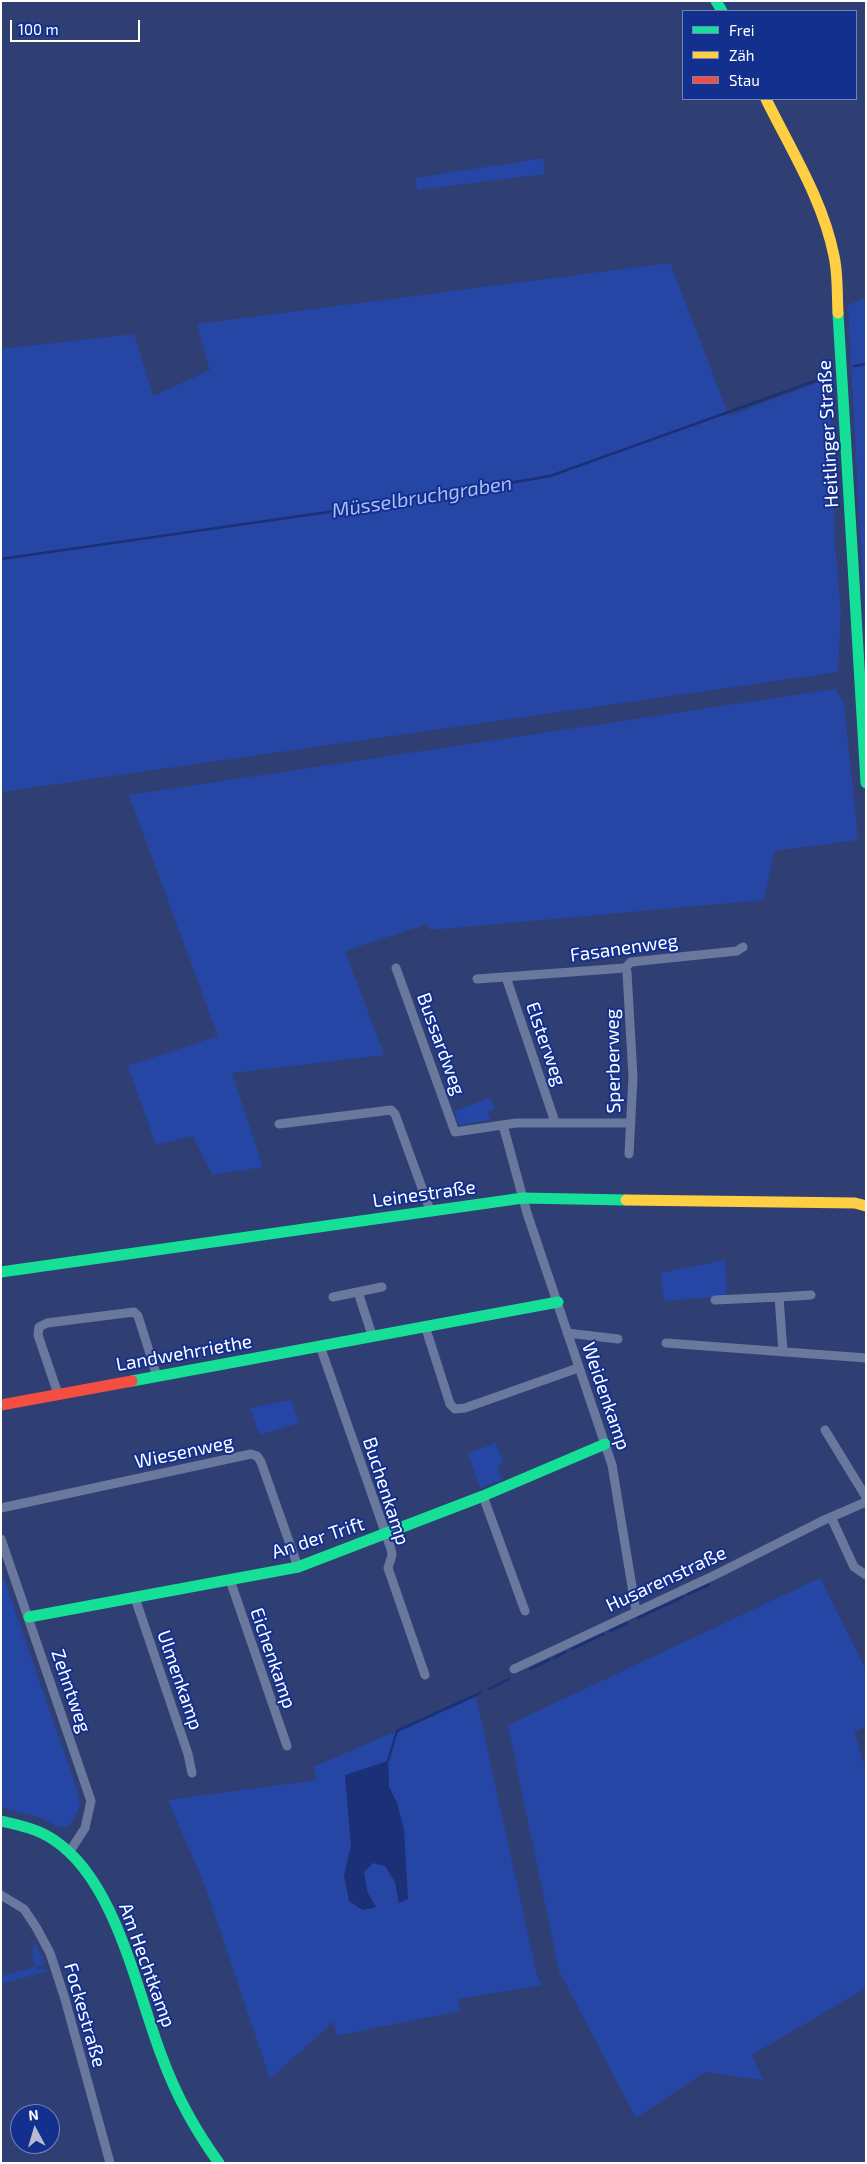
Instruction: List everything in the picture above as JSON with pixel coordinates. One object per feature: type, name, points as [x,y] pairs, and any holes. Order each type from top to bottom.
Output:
[{"type":"street","name":"Heitlinger Straße","points":[[766,100],[822,212],[830,232],[835,258],[866,783]]},
{"type":"street","name":"Fasanenweg","points":[[477,979],[624,968],[631,962],[737,951],[744,948]]},
{"type":"street","name":"Bussardweg","points":[[396,968],[454,1132],[503,1125]]},
{"type":"street","name":"Sperberweg","points":[[624,968],[627,972],[633,1078],[629,1154]]},
{"type":"street","name":"Elsterweg","points":[[506,977],[555,1122]]},
{"type":"street","points":[[279,1124],[391,1110],[395,1114],[430,1210]]},
{"type":"street","points":[[503,1125],[555,1122],[631,1123]]},
{"type":"street","name":"Weidenkamp","points":[[503,1125],[522,1198],[612,1466],[636,1611]]},
{"type":"street","name":"Leinestraße","points":[[1,1272],[522,1198],[862,1204]]},
{"type":"street","points":[[333,1297],[382,1287]]},
{"type":"street","points":[[358,1292],[372,1335]]},
{"type":"street","points":[[715,1300],[811,1295]]},
{"type":"street","points":[[779,1297],[783,1352]]},
{"type":"street","name":"Landwehrriethe","points":[[1,1405],[558,1302]]},
{"type":"street","points":[[58,1394],[38,1335],[38,1327],[47,1323],[134,1312],[138,1316],[157,1376]]},
{"type":"street","points":[[425,1326],[450,1404],[455,1409],[465,1408],[578,1368]]},
{"type":"street","points":[[568,1333],[618,1339]]},
{"type":"street","points":[[666,1342],[866,1358]]},
{"type":"street","name":"Buchenkamp","points":[[320,1346],[386,1534],[392,1556],[388,1568],[425,1675]]},
{"type":"street","points":[[825,1430],[866,1497]]},
{"type":"street","name":"An der Trift","points":[[29,1617],[298,1567],[483,1496],[605,1444]]},
{"type":"street","name":"Wiesenweg","points":[[1,1508],[251,1454],[257,1456],[261,1462],[298,1567]]},
{"type":"street","points":[[483,1496],[525,1611]]},
{"type":"street","name":"Husarenstraße","points":[[514,1669],[866,1502]]},
{"type":"street","points":[[831,1517],[854,1567],[866,1575]]},
{"type":"street","name":"Zehntweg","points":[[1,1539],[91,1801],[85,1828],[70,1850]]},
{"type":"street","name":"Eichenkamp","points":[[230,1580],[287,1746]]},
{"type":"street","name":"Ulmenkamp","points":[[135,1598],[188,1754],[192,1773]]},
{"type":"street","name":"Am Hechtkamp","points":[[1,1821],[31,1828],[70,1850],[90,1876],[114,1918],[172,2084],[192,2123],[219,2163]]},
{"type":"street","name":"Fockestraße","points":[[1,1895],[24,1908],[50,1953],[65,1999],[110,2163]]},
{"type":"shaded area","points":[[543,158],[545,174],[417,190],[416,178]]},
{"type":"shaded area","points":[[670,263],[729,416],[829,378],[835,547],[841,611],[838,672],[1,792],[1,349],[134,334],[153,396],[210,370],[197,324]]},
{"type":"shaded area","points":[[866,298],[866,640],[848,305]]},
{"type":"shaded area","points":[[835,689],[844,703],[858,840],[774,851],[764,900],[430,930],[427,924],[345,951],[384,1055],[232,1073],[263,1167],[212,1175],[193,1136],[156,1145],[128,1066],[218,1036],[129,795]]},
{"type":"shaded area","points":[[490,1098],[495,1109],[487,1112],[490,1120],[459,1125],[454,1111]]},
{"type":"shaded area","points":[[725,1260],[727,1296],[664,1301],[661,1273]]},
{"type":"shaded area","points":[[291,1400],[299,1423],[260,1435],[250,1408]]},
{"type":"shaded area","points":[[496,1443],[503,1463],[497,1466],[502,1480],[480,1488],[468,1453]]},
{"type":"shaded area","points":[[1,1570],[77,1790],[80,1807],[69,1826],[60,1828],[42,1818],[1,1807]]},
{"type":"shaded area","points":[[820,1578],[866,1670],[866,1727],[854,1731],[866,1771],[866,1988],[752,2055],[763,2080],[705,2072],[636,2118],[559,1971],[508,1725]]},
{"type":"shaded area","points":[[476,1697],[537,1976],[542,1985],[458,1999],[460,2011],[336,2036],[334,2021],[270,2079],[204,1883],[168,1800],[317,1780],[313,1767]],"holes":[[[388,1762],[389,1787],[397,1803],[408,1899],[399,1902],[395,1882],[385,1866],[373,1863],[364,1872],[367,1891],[376,1907],[363,1910],[349,1901],[344,1875],[351,1846],[349,1817]]]},
{"type":"shaded area","points":[[388,1761],[389,1787],[397,1803],[404,1829],[408,1899],[399,1903],[395,1882],[385,1866],[373,1863],[364,1872],[367,1891],[376,1907],[363,1910],[349,1901],[344,1875],[351,1846],[345,1775]]},
{"type":"shaded area","points":[[33,1938],[45,1964],[36,1967],[37,1970],[45,1969],[49,1971],[1,1984],[1,1976],[35,1967],[32,1952],[34,1948]]},
{"type":"waterway","name":"Müsselbruchgraben","points":[[854,366],[866,364]]},
{"type":"waterway","name":"Müsselbruchgraben","points":[[1,559],[405,501],[550,476],[829,376]]},
{"type":"waterway","points":[[688,1594],[709,1585]]},
{"type":"waterway","points":[[638,1618],[683,1597]]},
{"type":"waterway","points":[[610,1631],[627,1623]]},
{"type":"waterway","points":[[572,1649],[603,1634]]},
{"type":"waterway","points":[[554,1658],[566,1652]]},
{"type":"waterway","points":[[530,1669],[549,1660]]},
{"type":"waterway","points":[[489,1689],[509,1679]]},
{"type":"waterway","points":[[388,1761],[397,1731],[480,1693]]},
{"type":"traffic: fast","points":[[716,1],[721,10]]},
{"type":"traffic: fast","points":[[838,313],[866,783]]},
{"type":"traffic: fast","points":[[1,1272],[523,1198],[626,1200]]},
{"type":"traffic: fast","points":[[132,1381],[558,1302]]},
{"type":"traffic: fast","points":[[29,1617],[298,1567],[483,1496],[605,1444]]},
{"type":"traffic: fast","points":[[1,1821],[35,1830],[48,1836],[75,1858],[93,1882],[109,1909],[122,1939],[152,2030],[173,2085],[194,2125],[219,2163]]},
{"type":"traffic: slow","points":[[767,100],[814,195],[829,235],[837,277],[838,313]]},
{"type":"traffic: slow","points":[[626,1200],[855,1203],[866,1206]]},
{"type":"traffic: jam","points":[[1,1405],[132,1381]]}]
